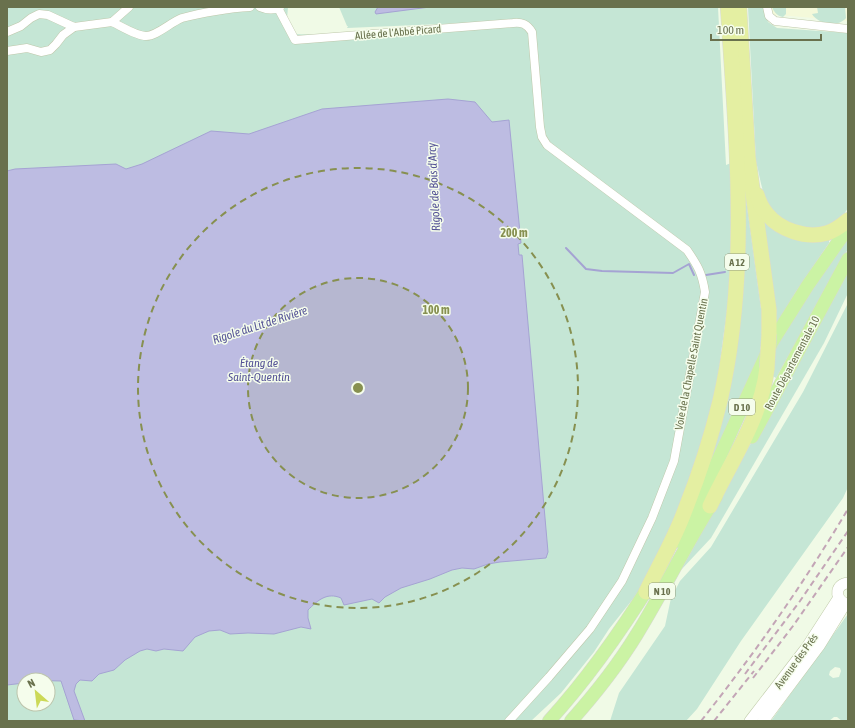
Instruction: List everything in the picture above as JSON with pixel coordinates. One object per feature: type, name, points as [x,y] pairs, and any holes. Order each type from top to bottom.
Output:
[{"type":"highway","name":"A 12","points":[[685,511],[713,430],[720,401],[730,346],[736,289],[738,186],[728,7]]},
{"type":"highway","name":"A 12","points":[[739,7],[746,137],[750,176],[767,293],[769,334],[766,379],[758,407]]},
{"type":"highway","points":[[750,176],[762,208],[772,219],[787,229],[803,234],[821,234],[836,229],[848,220]]},
{"type":"highway","name":"N 10","points":[[710,506],[758,407]]},
{"type":"highway","name":"N 10","points":[[646,592],[685,511]]},
{"type":"main road","name":"D 10","points":[[646,592],[686,528],[772,342],[797,302],[848,228]]},
{"type":"main road","name":"Route Départementale 10","points":[[710,506],[734,469],[848,260]]},
{"type":"main road","name":"N 10","points":[[572,721],[611,673],[638,633],[710,506]]},
{"type":"main road","name":"Avenue des Prés","points":[[844,602],[837,592],[838,588],[844,583],[848,582]]},
{"type":"main road","name":"N 10","points":[[549,721],[567,701],[605,652],[646,592]]},
{"type":"main road","name":"Avenue des Prés","points":[[750,721],[844,602]]},
{"type":"main road","name":"Avenue des Prés","points":[[763,721],[819,646],[844,602]]},
{"type":"street","points":[[7,50],[27,48],[41,52],[50,50],[63,35],[74,27],[112,22],[129,7]]},
{"type":"street","points":[[112,22],[138,35],[147,36],[183,18],[235,8],[250,7]]},
{"type":"street","points":[[260,7],[268,10],[279,7]]},
{"type":"street","name":"Allée de l'Abbé Picard","points":[[279,7],[295,40],[513,23]]},
{"type":"street","points":[[767,7],[770,16],[775,21],[848,29]]},
{"type":"street","points":[[7,32],[21,26],[39,14],[48,15],[74,27]]},
{"type":"street","name":"Voie de la Chapelle Saint Quentin","points":[[509,721],[590,629],[622,581],[652,518],[674,461],[705,292],[702,275],[687,250],[547,145],[542,137],[540,127],[532,32],[528,25],[521,22],[513,23]]},
{"type":"shaded area","points":[[7,7],[288,7],[287,19],[294,34],[321,35],[465,23],[347,28],[348,26],[339,7],[718,7],[726,165],[731,163],[731,224],[729,294],[708,452],[667,556],[609,629],[594,652],[561,693],[531,721],[7,721]]},
{"type":"shaded area","points":[[748,7],[763,7],[768,22],[777,28],[848,33],[848,208],[841,217],[832,223],[813,228],[794,224],[777,215],[770,208],[765,198],[756,161]]},
{"type":"shaded area","points":[[755,7],[848,7],[848,21],[755,13]]},
{"type":"shaded area","points":[[772,7],[786,7],[786,14],[783,17],[779,16]]},
{"type":"shaded area","points":[[817,7],[845,7],[846,18],[838,23],[828,24],[819,20],[812,14],[818,13]]},
{"type":"shaded area","points":[[741,163],[765,338],[760,348],[760,356],[708,470],[721,422]]},
{"type":"shaded area","points":[[760,210],[769,221],[829,237],[829,243],[795,293],[775,326]]},
{"type":"shaded area","points":[[848,237],[848,249],[776,378],[771,375],[775,342]]},
{"type":"shaded area","points":[[848,270],[848,293],[824,343],[711,538],[681,570],[772,405]]},
{"type":"shaded area","points":[[848,303],[848,487],[843,498],[741,641],[697,709],[686,721],[610,721],[619,693],[665,626],[671,598],[680,581],[711,547],[803,392]]},
{"type":"shaded area","points":[[848,614],[848,721],[842,721],[837,717],[834,717],[829,721],[771,721]],"holes":[[[835,667],[840,668],[841,671],[839,677],[833,678],[829,675],[830,671]]]},
{"type":"water","points":[[378,7],[430,7],[376,14],[375,12]]},
{"type":"water","name":"Étang de Saint-Quentin","points":[[448,99],[475,102],[492,122],[509,120],[521,243],[518,244],[519,255],[522,255],[548,552],[546,558],[500,562],[474,569],[462,568],[452,570],[401,588],[385,597],[379,603],[372,599],[344,605],[341,598],[336,596],[323,598],[308,610],[308,618],[311,629],[301,627],[274,634],[230,634],[220,630],[209,631],[195,637],[183,651],[164,649],[156,651],[147,649],[140,651],[125,660],[114,670],[99,674],[92,681],[80,680],[76,684],[74,691],[85,721],[74,720],[61,681],[56,681],[56,672],[16,672],[16,684],[7,685],[7,171],[15,169],[116,164],[126,169],[142,164],[211,131],[249,134],[322,109]]},
{"type":"waterway","points":[[566,248],[586,269],[602,271],[673,273],[689,264],[694,275]]},
{"type":"waterway","points":[[706,275],[725,272]]},
{"type":"railway","points":[[701,721],[741,670],[778,617],[814,564],[848,509]]},
{"type":"railway","points":[[745,674],[800,601],[848,531]]},
{"type":"railway","points":[[753,678],[793,626],[848,547]]},
{"type":"railway","points":[[714,721],[754,671]]},
{"type":"water label","name":"Rigole de Bois d'Arcy","points":[[434,187]]},
{"type":"water label","name":"Rigole du Lit de Rivière","points":[[260,325]]}]
